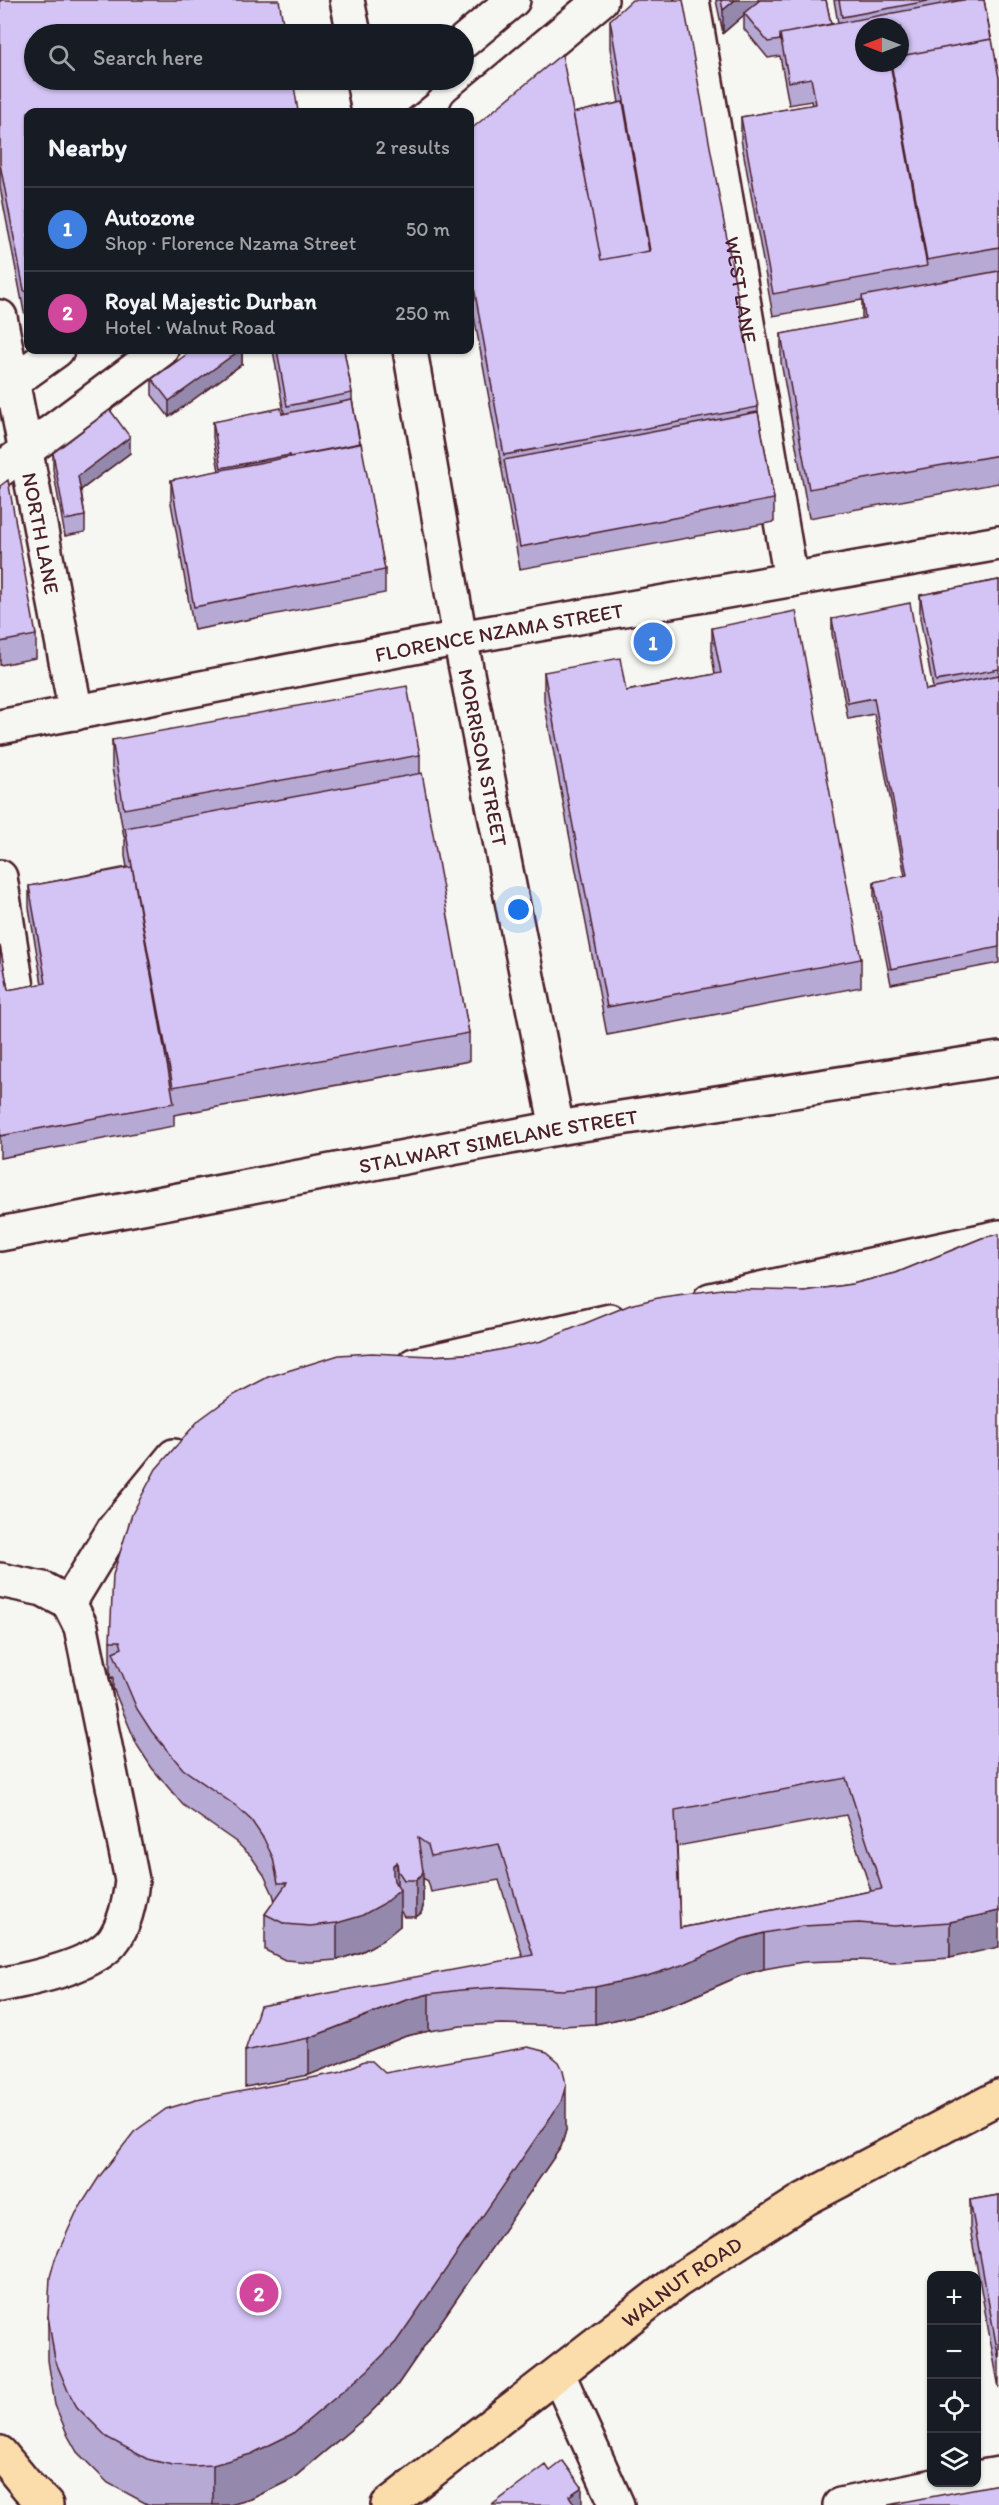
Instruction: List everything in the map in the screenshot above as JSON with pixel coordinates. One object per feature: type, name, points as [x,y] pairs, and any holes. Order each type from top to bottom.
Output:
[{"type":"main road","name":"WALNUT ROAD","points":[[388,2505],[677,2281],[805,2199],[999,2097]]},
{"type":"main road","points":[[0,2453],[46,2505]]},
{"type":"street","points":[[347,0],[352,24]]},
{"type":"street","points":[[474,33],[513,0]]},
{"type":"street","points":[[472,108],[601,0]]},
{"type":"street","name":"WEST LANE","points":[[692,0],[791,580]]},
{"type":"street","points":[[365,90],[368,108]]},
{"type":"street","points":[[383,108],[405,90]]},
{"type":"street","name":"NORTH LANE","points":[[0,317],[13,460],[76,713]]},
{"type":"street","points":[[6,386],[51,354]]},
{"type":"street","points":[[13,460],[155,354]]},
{"type":"street","name":"MORRISON STREET","points":[[411,354],[460,638],[557,1128]]},
{"type":"street","name":"FLORENCE NZAMA STREET","points":[[0,727],[460,638],[999,543]]},
{"type":"street","points":[[0,877],[18,994]]},
{"type":"street","name":"STALWART SIMELANE STREET","points":[[0,1234],[557,1128],[999,1059]]},
{"type":"street","points":[[686,1305],[999,1237]]},
{"type":"street","points":[[389,1370],[640,1315]]},
{"type":"street","points":[[69,1603],[114,1529],[164,1466],[193,1438]]},
{"type":"street","points":[[0,1580],[43,1589],[69,1603],[81,1627],[130,1864],[130,1895],[124,1920],[114,1940],[101,1951],[81,1961],[33,1978],[0,1985]]},
{"type":"street","points":[[558,2374],[617,2505]]},
{"type":"street","points":[[981,2477],[999,2474]]},
{"type":"street","points":[[840,2505],[929,2487]]},
{"type":"building","points":[[0,0],[279,0],[283,24],[24,24],[24,90],[295,90],[298,108],[24,108],[24,290],[0,164]]},
{"type":"building","points":[[632,0],[683,0],[758,407],[504,455],[474,287],[474,127],[562,54],[601,260],[650,251],[610,20]]},
{"type":"building","points":[[721,0],[735,0],[723,10]]},
{"type":"building","points":[[760,0],[826,0],[831,24],[780,34],[780,40],[768,42],[744,13]]},
{"type":"building","points":[[839,0],[933,0],[842,17]]},
{"type":"building","points":[[963,0],[984,0],[991,39],[909,54],[909,18],[866,18]]},
{"type":"building","points":[[855,20],[855,72],[892,72],[927,266],[773,294],[741,117],[816,104],[811,78],[789,82],[780,34]]},
{"type":"building","points":[[992,39],[999,78],[999,247],[927,260],[893,72],[909,72],[909,54]]},
{"type":"building","points":[[623,102],[649,251],[601,260],[573,113]]},
{"type":"building","points":[[999,271],[999,455],[809,489],[781,334],[865,318],[862,296]]},
{"type":"building","points":[[187,354],[234,354],[169,401],[152,379]]},
{"type":"building","points":[[278,354],[345,354],[352,393],[287,406]]},
{"type":"building","points":[[352,400],[360,444],[221,468],[213,422],[281,408],[282,414]]},
{"type":"building","points":[[110,410],[130,437],[78,476],[85,516],[65,520],[53,453]]},
{"type":"building","points":[[758,412],[774,499],[520,547],[504,460]]},
{"type":"building","points":[[361,443],[385,570],[194,607],[171,480]]},
{"type":"building","points":[[8,480],[36,635],[0,642],[0,486]]},
{"type":"building","points":[[999,580],[999,669],[936,681],[920,595]]},
{"type":"building","points":[[910,603],[926,690],[999,675],[999,947],[891,969],[874,882],[907,875],[874,698],[848,703],[832,619]]},
{"type":"building","points":[[796,611],[861,959],[607,1007],[544,672],[620,658],[626,691],[721,673],[712,628]]},
{"type":"building","points":[[407,686],[420,755],[124,809],[112,740]]},
{"type":"building","points":[[422,773],[469,1033],[173,1087],[125,828]]},
{"type":"building","points":[[132,867],[174,1103],[0,1136],[0,946],[8,990],[46,983],[29,886]]},
{"type":"building","points":[[999,1234],[999,1911],[950,1922],[894,1926],[859,1923],[803,1926],[764,1933],[742,1939],[685,1964],[647,1976],[595,1987],[562,1990],[502,1987],[429,1994],[406,2000],[309,2038],[245,2051],[260,2006],[533,1955],[499,1844],[431,1856],[428,1845],[418,1838],[423,1871],[421,1876],[416,1880],[404,1880],[398,1871],[397,1862],[393,1865],[393,1874],[394,1881],[400,1890],[383,1904],[361,1916],[337,1923],[310,1926],[285,1924],[265,1914],[287,1883],[278,1883],[273,1858],[264,1839],[251,1820],[236,1806],[183,1769],[152,1732],[137,1709],[113,1652],[122,1648],[120,1641],[110,1641],[113,1575],[132,1514],[156,1469],[199,1420],[232,1396],[268,1377],[339,1355],[372,1353],[431,1356],[484,1353],[542,1341],[630,1305],[662,1297],[722,1289],[804,1291],[852,1284],[896,1273],[982,1238]],"holes":[[[846,1778],[882,1889],[680,1928],[675,1810]]]},
{"type":"building","points":[[528,2047],[547,2052],[559,2062],[566,2085],[561,2102],[396,2342],[367,2371],[292,2434],[251,2454],[213,2465],[172,2465],[147,2459],[108,2438],[77,2407],[55,2360],[48,2316],[50,2277],[55,2259],[76,2213],[99,2177],[134,2132],[166,2109],[196,2100],[342,2072],[364,2061],[372,2061],[385,2073]]},
{"type":"building","points":[[999,2195],[999,2360],[970,2200]]},
{"type":"building","points":[[563,2461],[582,2487],[569,2496],[575,2505],[492,2505],[546,2465],[550,2471]]},
{"type":"building","points":[[999,2484],[999,2505],[888,2505]]},
{"type":"place","name":"Autozone","points":[[653,642]]},
{"type":"place","name":"Royal Majestic Durban","points":[[259,2293]]}]
